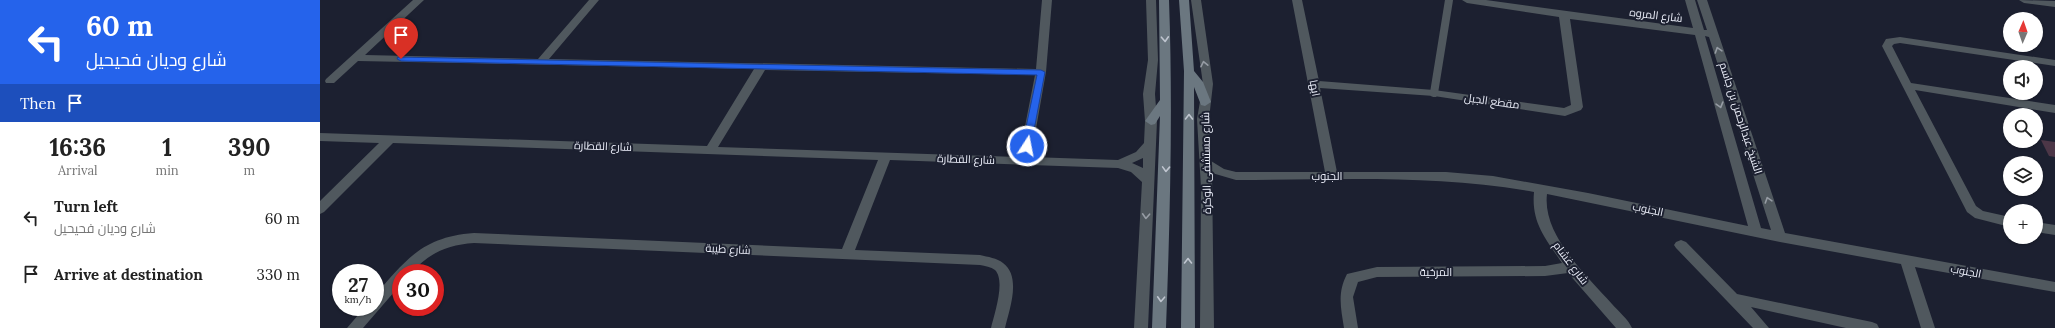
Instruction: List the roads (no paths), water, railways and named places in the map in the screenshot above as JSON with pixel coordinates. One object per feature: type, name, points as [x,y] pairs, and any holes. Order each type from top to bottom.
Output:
[{"type":"street","points":[[330,81],[419,0]]},
{"type":"street","points":[[541,62],[594,0]]},
{"type":"street","points":[[1024,161],[1041,72],[1047,0]]},
{"type":"street","points":[[1141,328],[1148,182],[1148,146],[1151,121],[1149,94],[1153,60],[1151,0]]},
{"type":"street","points":[[1159,328],[1166,100],[1164,0]]},
{"type":"street","name":"شارع مستشفى الوكرة","points":[[1184,0],[1189,71],[1188,328]]},
{"type":"street","name":"شارع مستشفى الوكرة","points":[[1196,0],[1203,59],[1208,78],[1204,119],[1208,188],[1207,328]]},
{"type":"street","name":"ابها","points":[[1297,0],[1332,176]]},
{"type":"street","name":"شارع المروه","points":[[1467,0],[1564,15],[1713,34]]},
{"type":"street","name":"الشيخ عبدالرحمن بن جاسم","points":[[1690,0],[1756,232]]},
{"type":"street","name":"الشيخ عبدالرحمن بن جاسم","points":[[1702,0],[1780,237]]},
{"type":"street","points":[[2024,0],[2055,4]]},
{"type":"street","name":"مقطع الجبل","points":[[1314,84],[1434,93],[1566,112],[1577,107],[1564,15]]},
{"type":"street","points":[[2003,220],[1979,215],[1971,209],[1910,86],[1887,46],[1890,41],[1900,40],[2055,63]]},
{"type":"street","points":[[355,58],[1041,72]]},
{"type":"street","points":[[710,149],[761,66]]},
{"type":"street","points":[[1189,71],[1198,82],[1205,102]]},
{"type":"street","points":[[1910,86],[2055,109]]},
{"type":"street","points":[[1151,121],[1166,100]]},
{"type":"street","name":"شارع القطارة","points":[[320,137],[1118,164],[1134,168],[1145,177],[1148,182]]},
{"type":"street","points":[[320,209],[390,139]]},
{"type":"street","name":"شارع القطارة","points":[[1118,164],[1140,155],[1148,146]]},
{"type":"street","points":[[846,255],[886,156]]},
{"type":"street","name":"الجنوب","points":[[1207,164],[1220,172],[1236,176],[1469,178],[1540,188],[1780,237],[2055,287]]},
{"type":"street","name":"الجنوب","points":[[1208,188],[1220,180],[1236,176]]},
{"type":"street","name":"شارع غشام","points":[[1540,188],[1538,207],[1541,218],[1571,267],[1625,328]]},
{"type":"street","points":[[2043,228],[2055,230]]},
{"type":"street","name":"شارع طيبة","points":[[412,264],[424,251],[455,238],[980,260],[992,263],[1002,269],[1006,279],[1006,289],[998,328]]},
{"type":"street","points":[[1681,245],[1762,328]]},
{"type":"street","points":[[1906,259],[1928,328]]},
{"type":"street","name":"المرخية","points":[[1351,328],[1346,297],[1352,278],[1377,272],[1545,271],[1571,267]]},
{"type":"street","name":"شارع طيبة","points":[[384,294],[392,285]]},
{"type":"street","points":[[1732,298],[1872,328]]},
{"type":"street","points":[[354,328],[365,316]]},
{"type":"lane","points":[[1434,93],[1449,0]]}]
